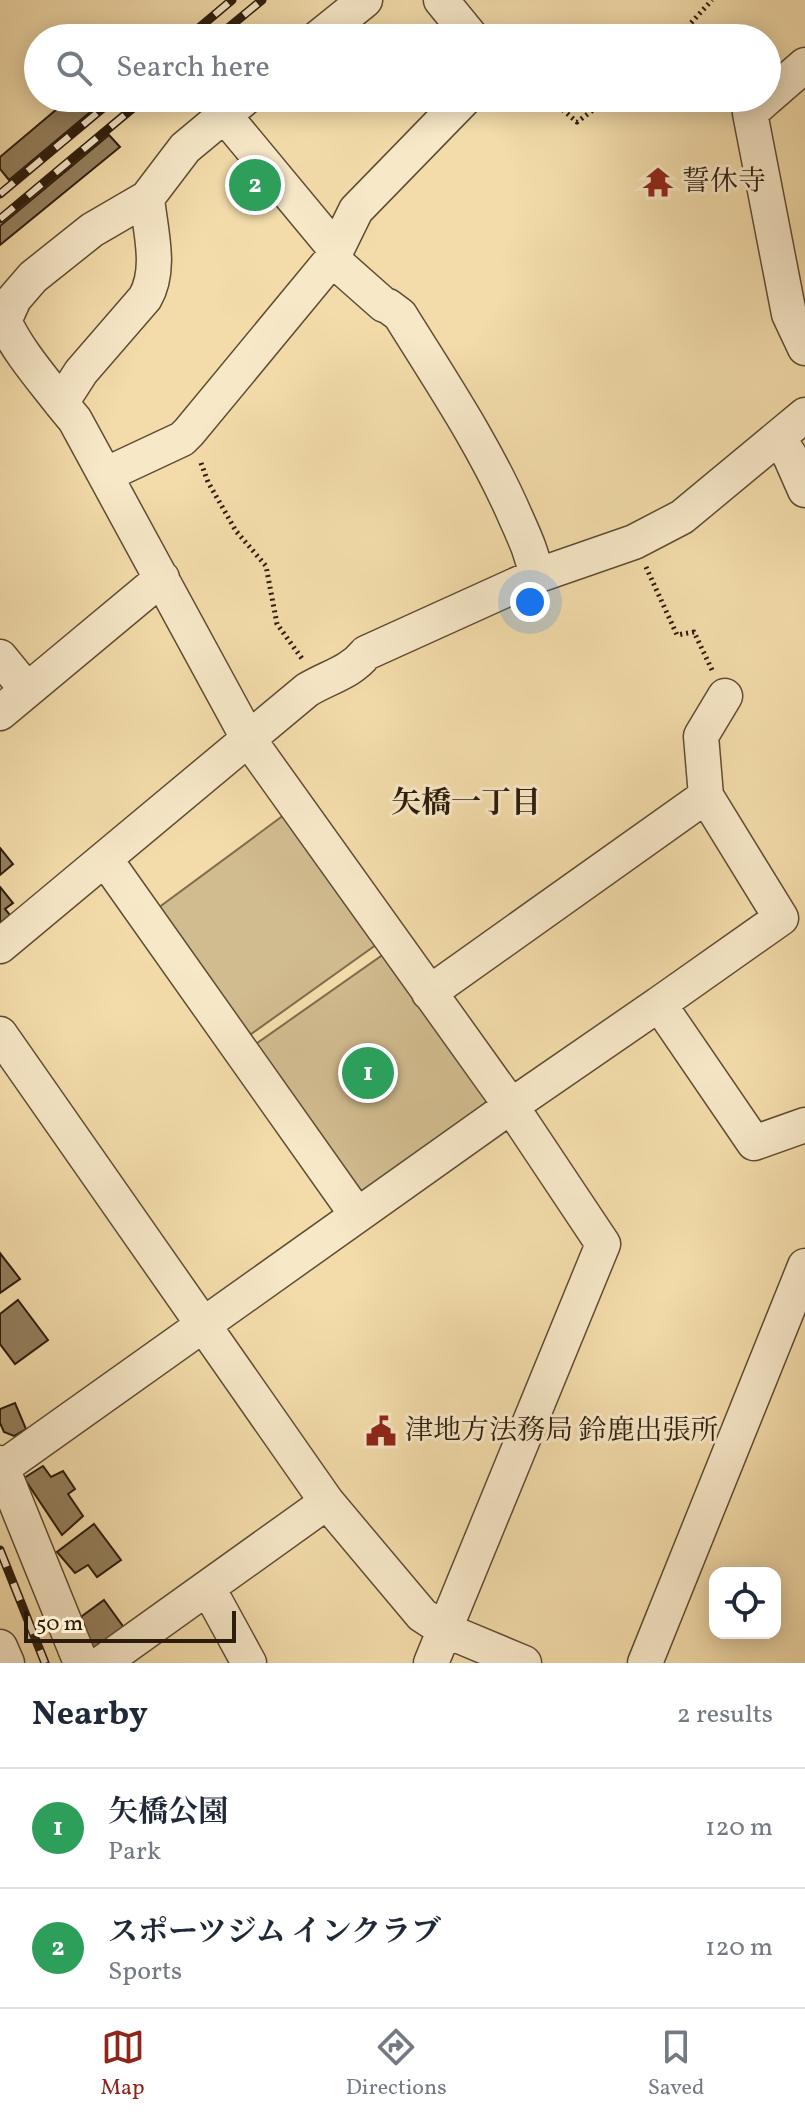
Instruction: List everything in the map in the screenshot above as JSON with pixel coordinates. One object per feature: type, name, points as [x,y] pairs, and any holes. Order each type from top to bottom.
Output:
[{"type":"street","points":[[335,24],[365,0]]},
{"type":"street","points":[[441,0],[461,24]]},
{"type":"street","points":[[781,86],[805,65]]},
{"type":"street","points":[[228,112],[185,148],[147,198],[92,230],[33,277],[14,299],[2,320],[75,420],[249,740],[511,1106],[603,1244],[431,1663]]},
{"type":"street","points":[[239,112],[334,255],[384,305],[400,315],[470,428],[507,496],[534,558],[536,576]]},
{"type":"street","points":[[105,475],[182,439],[189,432],[334,255],[356,210],[451,112]]},
{"type":"street","points":[[751,112],[789,314],[805,348]]},
{"type":"street","points":[[61,403],[81,372],[152,286],[154,274],[147,198]]},
{"type":"street","points":[[0,946],[307,690],[355,667],[366,653],[536,576],[634,542],[682,517],[805,415]]},
{"type":"street","points":[[778,438],[805,490]]},
{"type":"street","points":[[0,713],[162,578]]},
{"type":"street","points":[[0,657],[27,690]]},
{"type":"street","points":[[81,1663],[1,1466],[793,911],[706,796],[701,736],[725,696]]},
{"type":"street","points":[[429,993],[706,796]]},
{"type":"street","points":[[105,859],[357,1215]]},
{"type":"street","points":[[659,1004],[754,1143],[805,1125]]},
{"type":"street","points":[[0,1034],[327,1502],[422,1615],[445,1630],[524,1663]]},
{"type":"street","points":[[645,1663],[805,1266]]},
{"type":"street","points":[[102,1663],[327,1502]]},
{"type":"street","points":[[208,1588],[249,1663]]},
{"type":"street","points":[[0,1647],[7,1663]]},
{"type":"path","points":[[691,24],[712,0]]},
{"type":"path","points":[[565,112],[577,122],[590,112]]},
{"type":"path","points":[[189,432],[208,482],[236,531],[266,566],[277,624],[320,682]]},
{"type":"path","points":[[634,542],[677,635],[694,632],[725,696]]},
{"type":"shaded area","points":[[288,812],[380,942],[247,1037],[154,911]]},
{"type":"shaded area","points":[[384,954],[487,1098],[482,1114],[367,1195],[352,1191],[250,1048]]},
{"type":"building","points":[[53,112],[90,112],[9,180],[0,169],[0,157]]},
{"type":"building","points":[[109,135],[120,147],[0,245],[0,226]]},
{"type":"building","points":[[0,848],[13,864],[0,875]]},
{"type":"building","points":[[0,887],[13,903],[5,909],[10,915],[0,923]]},
{"type":"building","points":[[0,1253],[20,1279],[0,1293]]},
{"type":"building","points":[[18,1300],[48,1340],[15,1364],[0,1344],[0,1314]]},
{"type":"building","points":[[15,1403],[26,1429],[14,1436],[4,1432],[0,1409]]},
{"type":"building","points":[[43,1466],[51,1477],[63,1471],[75,1489],[68,1494],[83,1516],[62,1535],[24,1478]]},
{"type":"building","points":[[94,1524],[121,1560],[97,1577],[88,1565],[75,1573],[57,1552]]},
{"type":"building","points":[[104,1600],[125,1629],[95,1652],[74,1622]]},
{"type":"railway","points":[[204,24],[232,0]]},
{"type":"railway","points":[[233,24],[262,0]]},
{"type":"railway","points":[[0,194],[98,112]]},
{"type":"railway","points":[[0,219],[128,112]]},
{"type":"railway","points":[[0,1550],[45,1663]]},
{"type":"place","name":"誓休寺","points":[[658,182]]},
{"type":"place","name":"スポーツジム インクラブ","points":[[255,185]]},
{"type":"place","name":"矢橋公園","points":[[368,1073]]},
{"type":"place","name":"津地方法務局 鈴鹿出張所","points":[[381,1431]]},
{"type":"district","name":"矢橋一丁目","points":[[466,804]]}]
